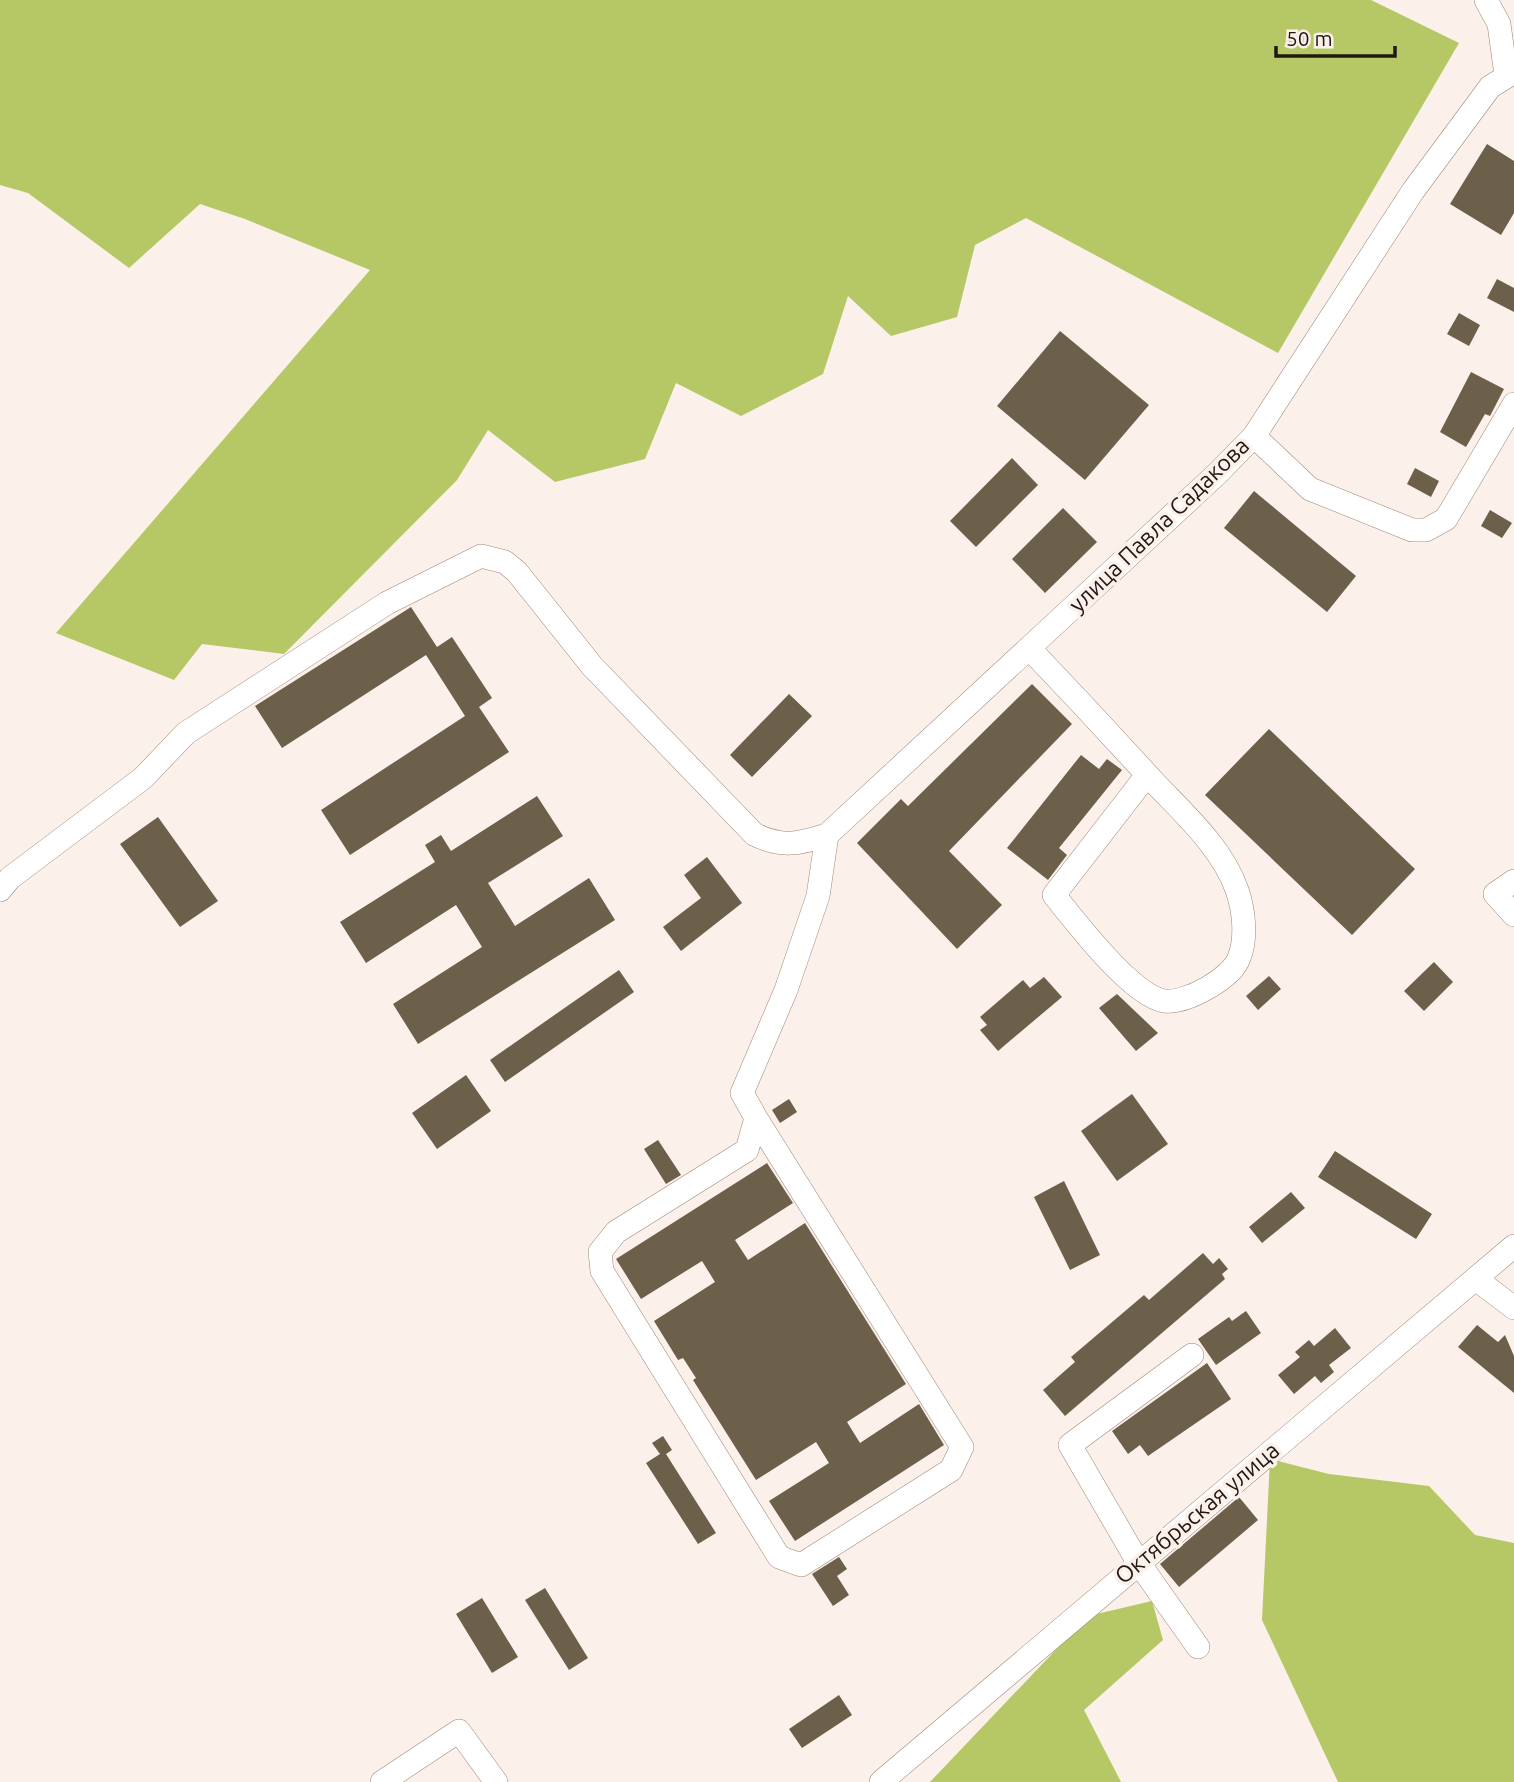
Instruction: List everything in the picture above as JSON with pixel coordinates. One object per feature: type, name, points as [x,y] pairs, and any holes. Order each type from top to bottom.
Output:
[{"type":"street","points":[[1486,0],[1499,24],[1510,73]]},
{"type":"street","name":"улица Павла Садакова","points":[[827,835],[1254,436],[1413,191],[1490,87],[1510,73]]},
{"type":"street","points":[[1254,436],[1310,489],[1412,530],[1426,530],[1446,519],[1514,404]]},
{"type":"street","points":[[0,890],[10,878],[142,778],[186,733],[387,603],[481,556],[505,562],[592,666],[754,834],[772,844],[794,845],[827,835],[818,896],[786,990],[743,1093],[962,1447],[951,1470],[801,1565],[779,1557],[602,1271],[600,1252],[616,1232],[747,1150],[756,1118]]},
{"type":"street","points":[[1030,648],[1210,843],[1237,890],[1245,933],[1238,961],[1200,995],[1164,1001],[1132,983],[1083,932],[1054,895],[1147,775]]},
{"type":"street","points":[[1514,881],[1495,894],[1514,915]]},
{"type":"street","name":"Октябрьская улица","points":[[881,1782],[1514,1246]]},
{"type":"street","points":[[1476,1279],[1514,1308]]},
{"type":"street","points":[[1192,1355],[1070,1445],[1138,1562],[1198,1647]]},
{"type":"street","points":[[382,1782],[459,1731],[496,1782]]},
{"type":"green space","points":[[0,0],[1371,0],[1459,43],[1278,353],[1026,218],[975,245],[957,317],[891,336],[848,296],[823,374],[741,416],[676,383],[645,459],[555,482],[488,430],[457,480],[284,654],[202,644],[174,680],[56,633],[370,270],[245,219],[200,204],[129,268],[28,193],[0,185]]},
{"type":"green space","points":[[1270,1459],[1329,1474],[1429,1486],[1475,1535],[1514,1543],[1514,1782],[1338,1782],[1262,1620]]},
{"type":"green space","points":[[1152,1601],[1163,1640],[1084,1710],[1121,1782],[930,1782],[1088,1616]]},
{"type":"building","points":[[1487,144],[1514,161],[1514,213],[1501,235],[1450,204]]},
{"type":"building","points":[[1497,279],[1514,288],[1514,312],[1487,298]]},
{"type":"building","points":[[1459,313],[1480,325],[1469,346],[1447,334]]},
{"type":"building","points":[[1060,331],[1149,405],[1085,480],[997,406]]},
{"type":"building","points":[[1471,372],[1504,389],[1490,416],[1485,414],[1466,447],[1440,432]]},
{"type":"building","points":[[1012,458],[1038,485],[976,547],[950,521]]},
{"type":"building","points":[[1415,468],[1439,481],[1431,497],[1407,484]]},
{"type":"building","points":[[1254,491],[1356,576],[1327,612],[1224,528]]},
{"type":"building","points":[[1063,508],[1097,542],[1045,593],[1012,559]]},
{"type":"building","points":[[1490,510],[1512,523],[1502,538],[1481,526]]},
{"type":"building","points":[[411,607],[437,647],[452,637],[492,698],[479,707],[509,752],[350,855],[321,810],[465,716],[426,655],[282,748],[255,706]]},
{"type":"building","points":[[1032,684],[1072,724],[949,851],[1002,905],[957,949],[857,843],[901,799],[908,806]]},
{"type":"building","points":[[789,694],[812,716],[752,777],[730,755]]},
{"type":"building","points":[[1269,729],[1415,869],[1352,935],[1205,795]]},
{"type":"building","points":[[1081,755],[1099,769],[1107,759],[1122,770],[1059,848],[1067,855],[1048,880],[1007,848]]},
{"type":"building","points":[[537,796],[563,836],[488,883],[515,926],[589,878],[615,920],[418,1044],[393,1004],[482,947],[456,905],[366,963],[340,922],[435,862],[425,845],[441,835],[451,851]]},
{"type":"building","points":[[158,817],[218,901],[180,927],[120,844]]},
{"type":"building","points":[[707,857],[742,903],[681,951],[663,927],[701,898],[684,875]]},
{"type":"building","points":[[1434,962],[1453,982],[1424,1011],[1404,991]]},
{"type":"building","points":[[619,970],[634,992],[505,1082],[490,1060]]},
{"type":"building","points":[[1269,976],[1281,989],[1258,1010],[1246,996]]},
{"type":"building","points":[[1044,977],[1062,997],[998,1051],[980,1030],[987,1025],[980,1017],[1023,980],[1030,988]]},
{"type":"building","points":[[1117,994],[1158,1033],[1136,1051],[1099,1008]]},
{"type":"building","points":[[466,1075],[491,1111],[437,1149],[412,1113]]},
{"type":"building","points":[[1132,1094],[1168,1144],[1117,1181],[1081,1131]]},
{"type":"building","points":[[789,1099],[797,1112],[780,1123],[772,1110]]},
{"type":"building","points":[[658,1140],[681,1175],[666,1184],[644,1149]]},
{"type":"building","points":[[1335,1151],[1432,1214],[1416,1239],[1318,1177]]},
{"type":"building","points":[[767,1163],[793,1203],[735,1240],[748,1260],[805,1223],[906,1384],[847,1422],[860,1443],[919,1404],[944,1445],[795,1541],[769,1501],[829,1463],[816,1442],[756,1480],[693,1380],[696,1378],[683,1358],[678,1360],[654,1321],[715,1282],[702,1261],[641,1299],[616,1259]]},
{"type":"building","points":[[1064,1181],[1100,1255],[1070,1270],[1034,1197]]},
{"type":"building","points":[[1291,1192],[1305,1208],[1262,1243],[1249,1227]]},
{"type":"building","points":[[1203,1253],[1213,1264],[1219,1258],[1228,1269],[1222,1274],[1225,1279],[1065,1416],[1043,1390],[1075,1362],[1071,1357],[1144,1295],[1149,1300]]},
{"type":"building","points":[[1246,1311],[1261,1333],[1216,1365],[1198,1339],[1229,1317],[1232,1321]]},
{"type":"building","points":[[1477,1325],[1498,1342],[1505,1335],[1514,1356],[1514,1393],[1458,1347]]},
{"type":"building","points":[[1335,1328],[1351,1348],[1329,1365],[1334,1372],[1321,1383],[1315,1376],[1294,1394],[1278,1375],[1300,1357],[1295,1352],[1309,1340],[1314,1346]]},
{"type":"building","points":[[1207,1363],[1231,1399],[1148,1456],[1140,1445],[1128,1454],[1112,1431]]},
{"type":"building","points":[[663,1436],[672,1450],[666,1454],[716,1533],[698,1544],[646,1463],[660,1454],[652,1443]]},
{"type":"building","points":[[1239,1497],[1258,1520],[1179,1587],[1160,1564]]},
{"type":"building","points":[[839,1557],[847,1569],[837,1576],[849,1595],[833,1606],[812,1574]]},
{"type":"building","points":[[545,1588],[588,1658],[569,1670],[525,1600]]},
{"type":"building","points":[[482,1598],[518,1657],[492,1673],[456,1614]]},
{"type":"building","points":[[839,1695],[852,1715],[802,1748],[789,1729]]}]
